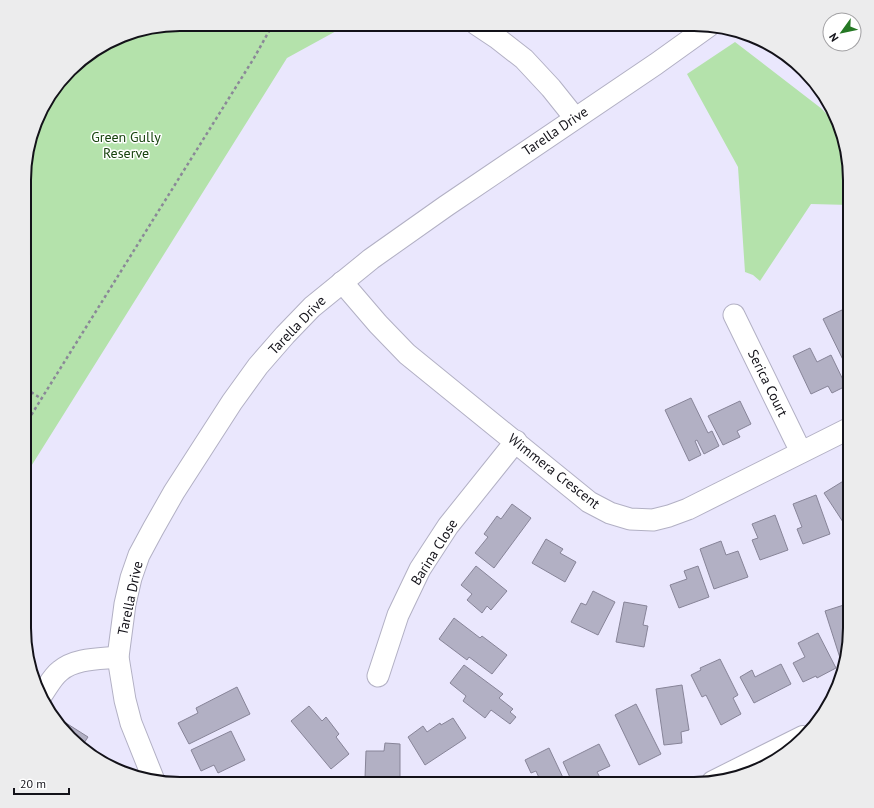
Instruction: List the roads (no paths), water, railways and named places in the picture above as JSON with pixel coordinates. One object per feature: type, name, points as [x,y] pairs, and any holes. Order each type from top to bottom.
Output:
[{"type":"street","points":[[486,31],[524,59],[551,88],[575,118]]},
{"type":"street","name":"Tarella Drive","points":[[151,774],[131,723],[118,657],[125,604],[131,578],[139,555],[174,492],[232,402],[258,366],[312,307],[371,259],[702,31]]},
{"type":"street","name":"Wimmera Crescent","points":[[342,282],[378,324],[407,354],[589,502],[610,514],[630,519],[653,520],[669,516],[688,509],[843,431]]},
{"type":"street","name":"Serica Court","points":[[734,315],[801,452]]},
{"type":"street","name":"Barina Close","points":[[378,676],[398,615],[420,569],[448,526],[516,442]]},
{"type":"street","points":[[45,691],[56,675],[69,665],[81,661],[118,657]]},
{"type":"street","points":[[734,771],[785,746]]},
{"type":"park label","name":"Green Gully Reserve","points":[[126,146]]}]
